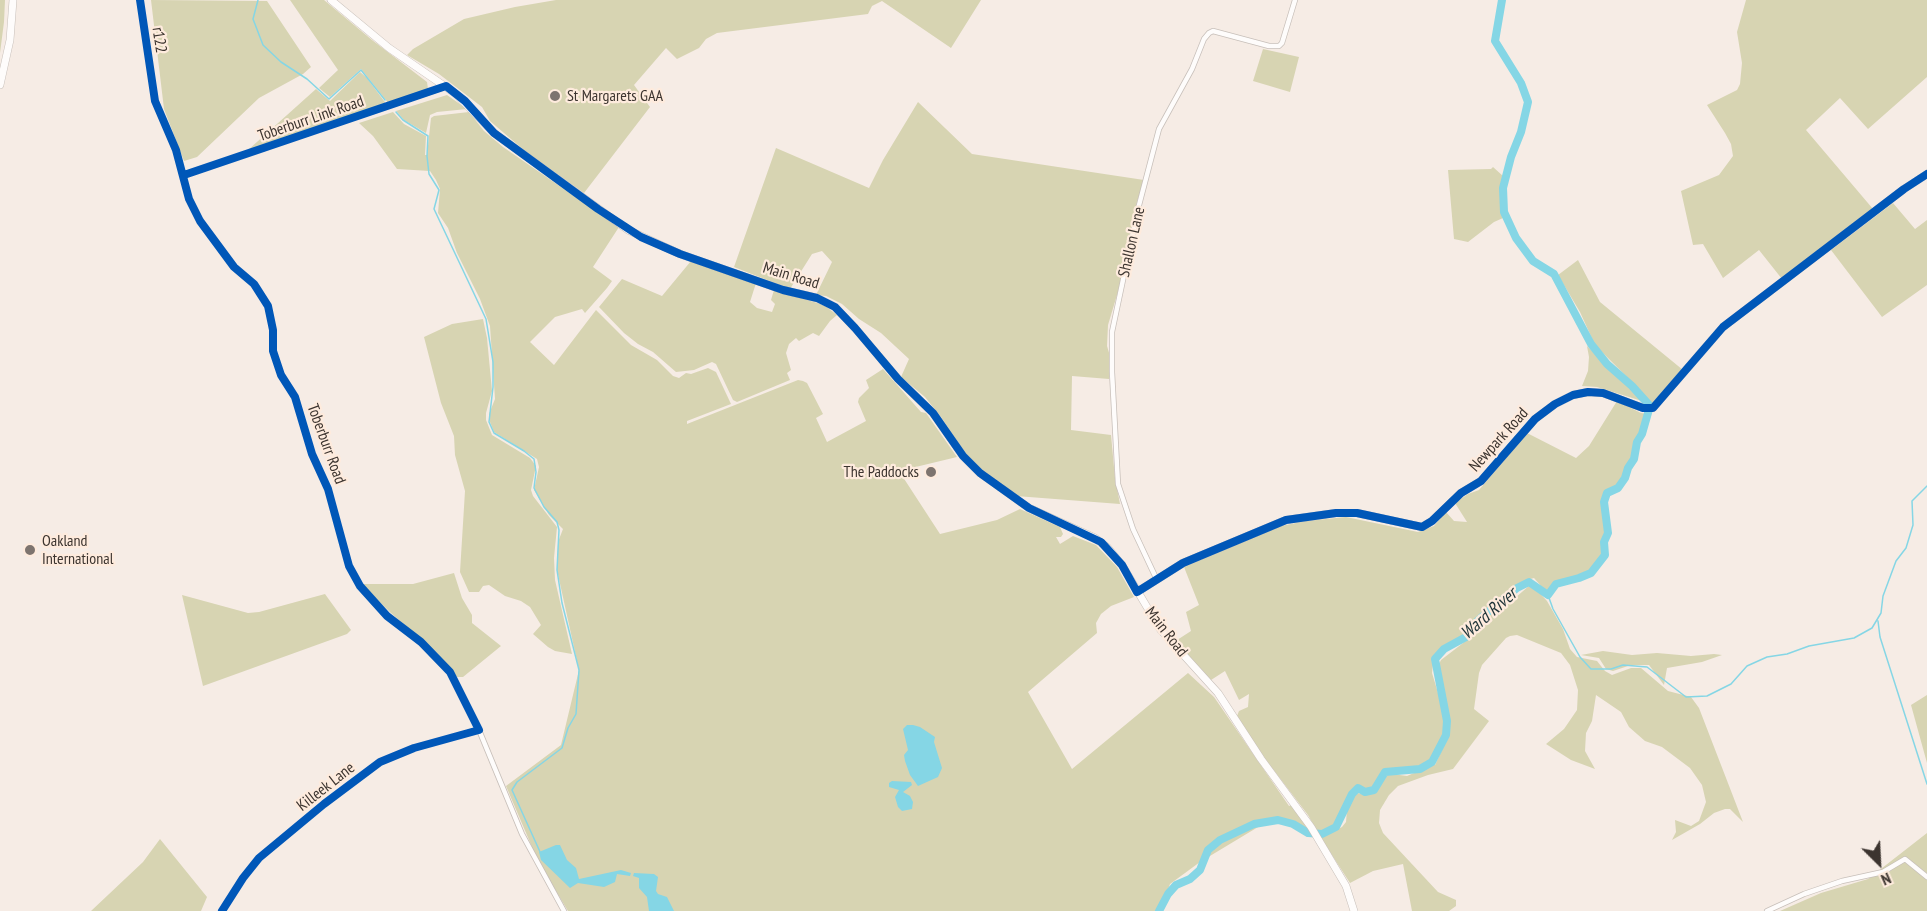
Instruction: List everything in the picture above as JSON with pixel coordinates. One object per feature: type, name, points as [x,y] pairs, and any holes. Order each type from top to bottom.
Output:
[{"type":"main road","points":[[0,86],[10,40],[13,0]]},
{"type":"main road","name":"Main Road","points":[[331,0],[389,48],[465,101],[494,134],[641,237],[680,254],[783,290],[817,298],[834,307],[855,328],[898,380],[933,413],[963,456],[980,473],[1029,508],[1101,542],[1122,565],[1160,629],[1222,698],[1261,759],[1311,827],[1346,886],[1354,911]]},
{"type":"main road","name":"Newpark Road","points":[[1137,592],[1183,563],[1273,524],[1297,517],[1357,513],[1422,527],[1438,517],[1461,493],[1481,482],[1535,419],[1573,394],[1593,392],[1610,395],[1650,408],[1723,327],[1904,189],[1927,174]]},
{"type":"street","name":"r122","points":[[140,0],[152,84]]},
{"type":"street","name":"Shallon Lane","points":[[1156,578],[1133,529],[1118,484],[1112,372],[1112,332],[1138,209],[1160,129],[1192,69],[1204,39],[1209,33],[1218,32],[1269,46],[1279,46],[1282,43],[1295,0]]},
{"type":"street","name":"Toberburr Road","points":[[152,84],[159,115],[176,150],[189,199],[200,221],[234,267],[254,284],[268,306],[273,330],[273,351],[281,375],[295,397],[312,454],[328,489],[349,566],[360,586],[387,616],[421,642],[450,672],[479,729],[522,834],[564,911]]},
{"type":"street","name":"Toberburr Link Road","points":[[183,175],[446,86]]},
{"type":"street","name":"Killeek Lane","points":[[222,911],[259,858],[324,804],[380,762],[414,748],[479,729]]},
{"type":"street","points":[[1767,911],[1804,894],[1842,881],[1883,872],[1905,859],[1927,878]]},
{"type":"shaded area","points":[[0,0],[5,0],[0,53]]},
{"type":"shaded area","points":[[151,0],[267,1],[311,67],[303,74],[259,98],[197,157],[184,161],[164,109]]},
{"type":"shaded area","points":[[290,0],[324,0],[427,82],[428,89],[389,104],[361,69],[330,97],[319,88],[338,70]]},
{"type":"shaded area","name":"St Margarets GAA","points":[[556,0],[981,0],[951,48],[882,1],[872,6],[868,14],[717,33],[706,39],[699,48],[677,59],[666,48],[634,85],[650,107],[584,193],[525,151],[490,121],[482,107],[439,74],[407,55],[413,49],[464,19]]},
{"type":"shaded area","points":[[1746,0],[1927,0],[1927,77],[1868,129],[1840,98],[1806,130],[1873,209],[1782,279],[1759,250],[1723,278],[1703,244],[1693,245],[1681,191],[1719,175],[1733,156],[1731,144],[1707,105],[1737,90],[1740,84],[1742,63],[1737,32]]},
{"type":"shaded area","points":[[1263,49],[1299,57],[1290,92],[1253,81]]},
{"type":"shaded area","points":[[360,72],[387,105],[248,150],[316,89],[330,101]]},
{"type":"shaded area","points":[[447,95],[467,109],[437,112],[430,115],[426,133],[404,120],[396,111]]},
{"type":"shaded area","points":[[918,102],[972,154],[1144,180],[1137,202],[1123,275],[1108,325],[1109,379],[1072,376],[1071,430],[1111,435],[1120,504],[1016,496],[980,470],[969,459],[925,397],[901,377],[909,359],[881,333],[859,319],[842,304],[826,296],[816,295],[832,262],[822,251],[812,254],[790,289],[734,267],[776,148],[869,188]]},
{"type":"shaded area","points":[[393,112],[404,124],[426,136],[425,155],[427,155],[431,118],[469,112],[484,131],[503,147],[619,227],[593,267],[612,281],[607,288],[585,313],[582,309],[555,317],[530,342],[554,365],[596,310],[631,345],[657,360],[673,376],[679,378],[686,373],[691,374],[708,368],[716,372],[731,404],[687,421],[687,424],[798,380],[807,383],[823,414],[816,418],[827,442],[866,421],[858,402],[859,398],[869,388],[866,380],[883,369],[921,412],[926,413],[957,457],[899,471],[940,534],[997,520],[1020,509],[1060,527],[1063,534],[1061,537],[1056,537],[1060,544],[1073,536],[1096,545],[1117,567],[1134,597],[1111,606],[1101,614],[1096,623],[1097,633],[1028,692],[1072,769],[1188,673],[1214,697],[1289,806],[1292,805],[1312,834],[1309,835],[1294,823],[1280,820],[1268,821],[1200,862],[1170,884],[1160,911],[568,911],[538,861],[506,786],[561,745],[579,670],[557,570],[558,542],[563,529],[549,515],[534,490],[539,467],[537,459],[494,432],[490,422],[489,414],[495,399],[490,326],[448,228],[438,213],[440,189],[436,180],[430,171],[397,169],[373,136],[359,123]]},
{"type":"shaded area","points":[[1493,167],[1503,176],[1500,190],[1503,218],[1468,242],[1454,239],[1448,170],[1491,169]]},
{"type":"shaded area","points":[[1893,203],[1915,229],[1927,220],[1927,285],[1882,317],[1831,250]]},
{"type":"shaded area","points":[[1578,260],[1600,302],[1683,370],[1652,405],[1595,345],[1580,312],[1558,275]]},
{"type":"shaded area","points":[[691,261],[756,283],[750,302],[757,308],[772,312],[775,304],[771,300],[774,290],[824,305],[837,315],[819,336],[813,333],[799,341],[796,338],[789,344],[786,353],[791,370],[787,373],[790,380],[737,402],[733,400],[716,364],[712,362],[694,370],[676,372],[653,352],[624,333],[599,307],[622,279],[662,296]]},
{"type":"shaded area","points":[[483,319],[492,391],[486,420],[492,435],[530,458],[536,466],[531,490],[533,496],[557,527],[554,558],[555,580],[572,654],[555,651],[533,634],[541,625],[530,607],[521,601],[505,596],[489,585],[483,586],[479,592],[469,592],[460,572],[465,491],[455,455],[454,436],[441,403],[424,337],[452,324]]},
{"type":"shaded area","points":[[1587,346],[1645,402],[1597,387],[1582,386],[1588,371]]},
{"type":"shaded area","points":[[1617,401],[1647,414],[1636,441],[1633,459],[1627,467],[1625,482],[1622,487],[1609,491],[1607,494],[1604,507],[1609,536],[1603,550],[1603,560],[1580,581],[1556,587],[1548,594],[1534,578],[1527,580],[1518,591],[1493,605],[1476,620],[1467,637],[1438,655],[1433,664],[1432,673],[1445,716],[1445,726],[1442,741],[1434,758],[1419,768],[1391,770],[1381,775],[1374,788],[1357,790],[1343,813],[1343,820],[1338,825],[1318,833],[1308,815],[1256,747],[1237,716],[1239,711],[1248,707],[1249,694],[1239,700],[1225,671],[1211,680],[1174,642],[1191,631],[1186,612],[1199,605],[1184,567],[1281,526],[1306,521],[1346,517],[1418,532],[1434,526],[1446,512],[1454,521],[1467,522],[1455,503],[1479,490],[1527,433],[1576,458],[1589,446]]},
{"type":"shaded area","points":[[454,573],[462,598],[472,615],[472,623],[501,646],[463,677],[457,677],[438,654],[361,584],[413,584]]},
{"type":"shaded area","points":[[1530,585],[1547,601],[1563,629],[1570,649],[1577,657],[1597,661],[1605,671],[1612,675],[1631,668],[1641,668],[1668,691],[1691,697],[1699,708],[1743,822],[1730,809],[1725,809],[1714,813],[1672,840],[1676,832],[1675,820],[1691,826],[1699,821],[1706,802],[1702,785],[1690,768],[1662,747],[1645,741],[1629,727],[1621,712],[1596,695],[1592,721],[1586,733],[1585,751],[1595,769],[1571,760],[1546,744],[1564,729],[1577,710],[1578,690],[1570,665],[1561,653],[1517,635],[1510,636],[1482,665],[1479,673],[1474,709],[1489,721],[1453,769],[1398,786],[1380,810],[1379,823],[1383,833],[1438,892],[1456,900],[1456,906],[1449,911],[1412,911],[1403,864],[1373,871],[1350,883],[1321,838],[1342,827],[1346,822],[1347,810],[1358,793],[1364,795],[1377,790],[1387,775],[1407,776],[1435,765],[1448,737],[1450,723],[1437,668],[1441,660],[1467,640],[1481,622],[1499,606],[1515,598]]},
{"type":"shaded area","points":[[325,594],[351,630],[347,634],[203,686],[182,595],[248,613]]},
{"type":"shaded area","points":[[1603,651],[1632,655],[1657,653],[1691,656],[1722,655],[1702,662],[1667,668],[1664,685],[1649,665],[1631,665],[1613,671],[1606,669],[1599,658],[1581,655]]},
{"type":"shaded area","points":[[1927,695],[1927,763],[1911,705]]},
{"type":"shaded area","points":[[1927,833],[1927,911],[1780,911],[1821,893],[1868,879]]},
{"type":"shaded area","points":[[160,839],[207,897],[201,911],[91,911],[143,862]]},
{"type":"water","points":[[907,725],[920,727],[935,737],[934,742],[942,768],[938,777],[918,786],[910,775],[905,761],[904,755],[908,750],[903,729]]},
{"type":"water","points":[[892,781],[911,782],[912,785],[903,792],[910,796],[913,802],[912,809],[902,811],[898,807],[895,797],[899,790],[889,787]]},
{"type":"water","points":[[560,845],[567,860],[576,868],[579,879],[621,870],[631,873],[630,876],[617,874],[615,882],[604,887],[578,883],[570,888],[541,860],[539,852]]},
{"type":"water","points":[[634,873],[654,874],[658,877],[656,891],[667,897],[674,911],[649,911],[647,897],[639,888],[639,878],[633,876]]},
{"type":"waterway","points":[[258,0],[253,19],[263,45],[281,62],[307,79],[329,99],[361,70],[385,100]]},
{"type":"waterway","name":"Ward River","points":[[1159,911],[1176,885],[1190,879],[1200,870],[1208,850],[1220,840],[1254,824],[1278,820],[1293,824],[1308,833],[1322,834],[1336,827],[1352,794],[1358,788],[1365,792],[1374,790],[1385,772],[1420,769],[1432,762],[1446,735],[1447,721],[1435,659],[1444,649],[1466,637],[1471,627],[1517,588],[1529,582],[1548,595],[1556,584],[1591,573],[1605,555],[1604,542],[1608,533],[1604,502],[1607,493],[1618,488],[1625,478],[1634,459],[1637,442],[1642,434],[1650,406],[1607,364],[1591,344],[1554,274],[1533,261],[1516,238],[1504,212],[1503,188],[1528,102],[1521,83],[1495,41],[1502,0]]},
{"type":"waterway","points":[[396,112],[403,120],[428,136],[429,174],[439,190],[434,209],[486,319],[493,362],[489,422],[494,433],[534,459],[536,472],[534,488],[544,507],[557,522],[559,530],[557,570],[562,603],[579,670],[576,714],[568,728],[562,748],[517,782],[512,790],[541,854]]},
{"type":"waterway","points":[[1548,595],[1553,609],[1580,657],[1591,669],[1611,669],[1623,665],[1647,667],[1686,697],[1707,696],[1731,684],[1747,666],[1767,657],[1854,638],[1872,628],[1881,613],[1883,596],[1896,561],[1906,548],[1913,525],[1912,501],[1927,486]]},
{"type":"waterway","points":[[1878,621],[1880,637],[1927,784]]},
{"type":"cycle path","points":[[140,0],[155,101],[176,150],[189,199],[200,221],[234,267],[254,284],[268,306],[273,330],[273,351],[281,375],[295,397],[312,454],[328,489],[349,566],[360,586],[387,616],[421,642],[450,672],[479,730],[414,748],[380,762],[324,804],[259,858],[222,911]]},
{"type":"cycle path","points":[[184,175],[446,86],[465,101],[494,133],[598,209],[641,237],[680,254],[783,290],[817,298],[835,307],[898,379],[933,413],[963,456],[980,473],[1029,508],[1101,542],[1122,565],[1137,592],[1183,563],[1286,520],[1336,513],[1357,513],[1422,527],[1432,521],[1461,493],[1481,481],[1535,419],[1555,404],[1573,395],[1588,392],[1603,393],[1643,408],[1653,408],[1723,327],[1904,189],[1927,174]]},
{"type":"place","name":"St Margarets GAA","points":[[555,96]]},
{"type":"place","name":"The Paddocks","points":[[931,472]]},
{"type":"place","name":"Oakland International","points":[[30,550]]}]
